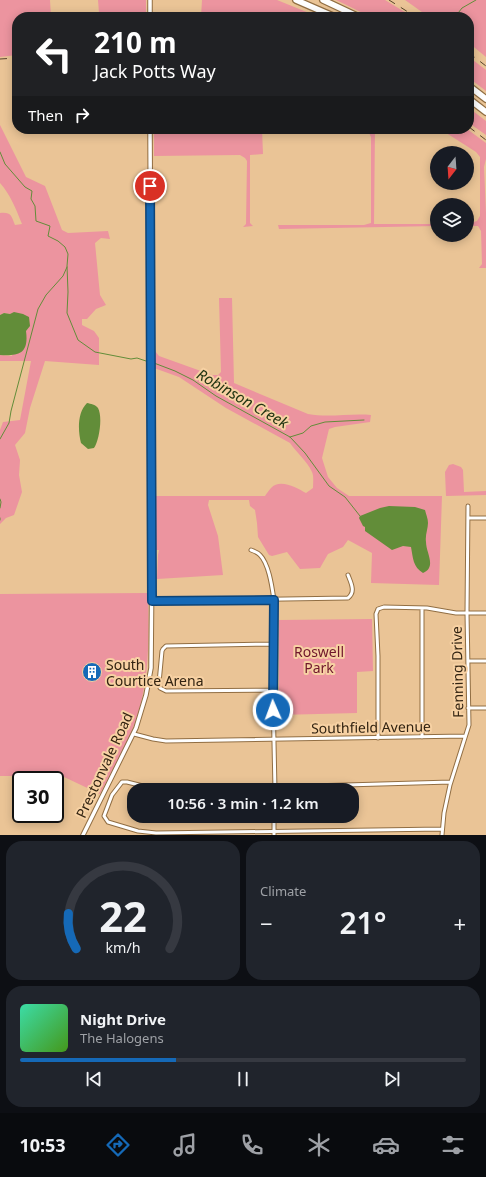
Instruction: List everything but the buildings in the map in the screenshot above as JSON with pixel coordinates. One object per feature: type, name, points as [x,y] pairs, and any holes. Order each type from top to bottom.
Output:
[{"type":"highway","points":[[296,0],[324,12]]},
{"type":"highway","points":[[323,0],[348,12]]},
{"type":"highway","points":[[474,90],[486,99]]},
{"type":"highway","points":[[474,103],[486,112]]},
{"type":"street","points":[[150,0],[150,12]]},
{"type":"street","name":"Prestonvale Road","points":[[83,835],[134,734],[143,707],[150,668],[152,601],[150,134]]},
{"type":"street","name":"Fenning Drive","points":[[442,835],[444,813],[451,782],[468,725],[468,506]]},
{"type":"street","points":[[468,518],[486,518]]},
{"type":"street","points":[[251,550],[260,555],[270,575],[274,600],[273,690],[275,783]]},
{"type":"street","points":[[152,601],[348,598],[351,596],[353,590],[348,575]]},
{"type":"street","points":[[378,738],[377,610],[384,607],[422,608],[456,613],[486,613]]},
{"type":"street","points":[[422,608],[422,737]]},
{"type":"street","points":[[273,644],[166,646],[162,651],[158,684],[160,688],[166,691],[273,690]]},
{"type":"street","points":[[468,661],[486,661]]},
{"type":"street","points":[[468,708],[486,708]]},
{"type":"street","name":"Southfield Avenue","points":[[134,734],[166,741],[465,736]]},
{"type":"street","points":[[131,783],[122,782],[112,795],[104,816],[108,822],[138,831],[156,833],[442,829]]},
{"type":"street","points":[[359,786],[451,782]]},
{"type":"street","points":[[274,823],[274,835]]},
{"type":"green space","points":[[0,0],[50,0],[51,12],[12,12],[12,56],[0,57]]},
{"type":"green space","points":[[98,0],[146,0],[146,12],[99,12]]},
{"type":"green space","points":[[202,0],[277,0],[307,12],[201,12]]},
{"type":"green space","points":[[336,0],[385,0],[405,12],[361,12]]},
{"type":"green space","points":[[405,0],[486,0],[486,57],[474,47],[474,12],[422,12]]},
{"type":"green space","points":[[474,61],[486,70],[486,91],[474,82]]},
{"type":"green space","points":[[474,112],[486,121],[486,135],[474,127]]},
{"type":"green space","points":[[0,125],[26,177],[45,186],[62,230],[68,233],[108,231],[110,239],[101,238],[95,243],[100,295],[106,305],[96,309],[87,319],[82,319],[82,325],[94,331],[99,338],[99,365],[45,361],[30,408],[25,433],[15,445],[20,460],[19,475],[22,492],[14,515],[6,518],[0,524],[0,430],[3,422],[20,420],[31,361],[0,361],[0,355],[12,356],[10,314],[4,313],[0,315],[0,213],[9,214],[15,225],[22,224],[10,197],[0,183]]},
{"type":"green space","points":[[154,134],[262,134],[263,154],[250,155],[250,223],[253,226],[243,227],[246,224],[247,161],[245,158],[240,155],[154,156]]},
{"type":"green space","points":[[370,134],[375,134],[374,224],[430,224],[430,226],[279,229],[278,225],[364,225],[371,223],[371,137]]},
{"type":"green space","points":[[448,134],[474,134],[486,143],[486,159],[484,167],[486,268],[479,268],[482,264],[481,231],[478,226],[474,226],[474,222],[477,221],[480,216],[480,157],[474,151],[474,146],[467,146]]},
{"type":"green space","points":[[219,298],[232,298],[234,383],[308,414],[324,416],[371,415],[370,422],[329,429],[322,458],[328,477],[337,488],[349,496],[442,496],[439,585],[371,583],[372,553],[348,540],[343,547],[328,554],[320,568],[300,569],[287,552],[272,556],[269,555],[258,537],[255,510],[250,506],[249,500],[209,500],[208,505],[218,536],[223,575],[157,579],[159,550],[155,550],[154,496],[265,496],[271,488],[279,484],[288,485],[306,493],[313,488],[312,472],[290,443],[226,408],[179,377],[154,368],[155,351],[159,356],[212,375],[218,375],[221,372]]},
{"type":"green space","points":[[453,464],[461,467],[463,470],[464,492],[486,491],[486,495],[446,496],[445,472],[449,465]]},
{"type":"green space","points":[[148,593],[148,657],[141,705],[128,739],[100,794],[64,777],[64,771],[12,771],[12,776],[0,776],[0,594]]},
{"type":"green space","name":"Roswell Park","points":[[372,619],[373,671],[357,672],[357,713],[279,715],[279,620]]},
{"type":"shaded area","points":[[14,312],[29,317],[30,326],[26,331],[26,345],[21,352],[17,354],[0,355],[0,315]]},
{"type":"shaded area","points":[[87,403],[93,404],[98,408],[100,417],[100,429],[96,445],[94,448],[88,449],[81,443],[79,433],[81,412]]},
{"type":"shaded area","points":[[389,506],[415,507],[425,510],[428,523],[426,546],[430,563],[427,570],[423,573],[415,565],[411,547],[403,546],[392,550],[365,531],[365,527],[359,518],[360,516]]},
{"type":"waterway","points":[[459,12],[462,8],[476,0]]},
{"type":"waterway","name":"Robinson Creek","points":[[0,152],[5,164],[25,187],[32,191],[31,199],[35,206],[36,221],[50,226],[48,236],[58,241],[65,247],[68,254],[67,313],[78,340],[95,352],[131,359],[137,358],[146,361]]},
{"type":"waterway","points":[[0,439],[9,423],[38,309],[46,295],[63,276],[67,267]]},
{"type":"waterway","name":"Robinson Creek","points":[[154,363],[193,380],[216,396],[290,437],[305,453],[329,486],[345,497],[360,516]]},
{"type":"waterway","points":[[290,437],[303,433],[311,426],[325,422],[364,420]]},
{"type":"waterway","points":[[0,499],[0,508]]},
{"type":"railway","points":[[389,0],[408,12]]},
{"type":"railway","points":[[474,57],[486,66]]},
{"type":"railway","points":[[0,59],[12,58]]},
{"type":"railway","points":[[474,131],[486,140]]},
{"type":"place","name":"South Courtice Arena","points":[[92,672]]},
{"type":"route","points":[[150,186],[152,601],[274,600],[273,710]]}]
